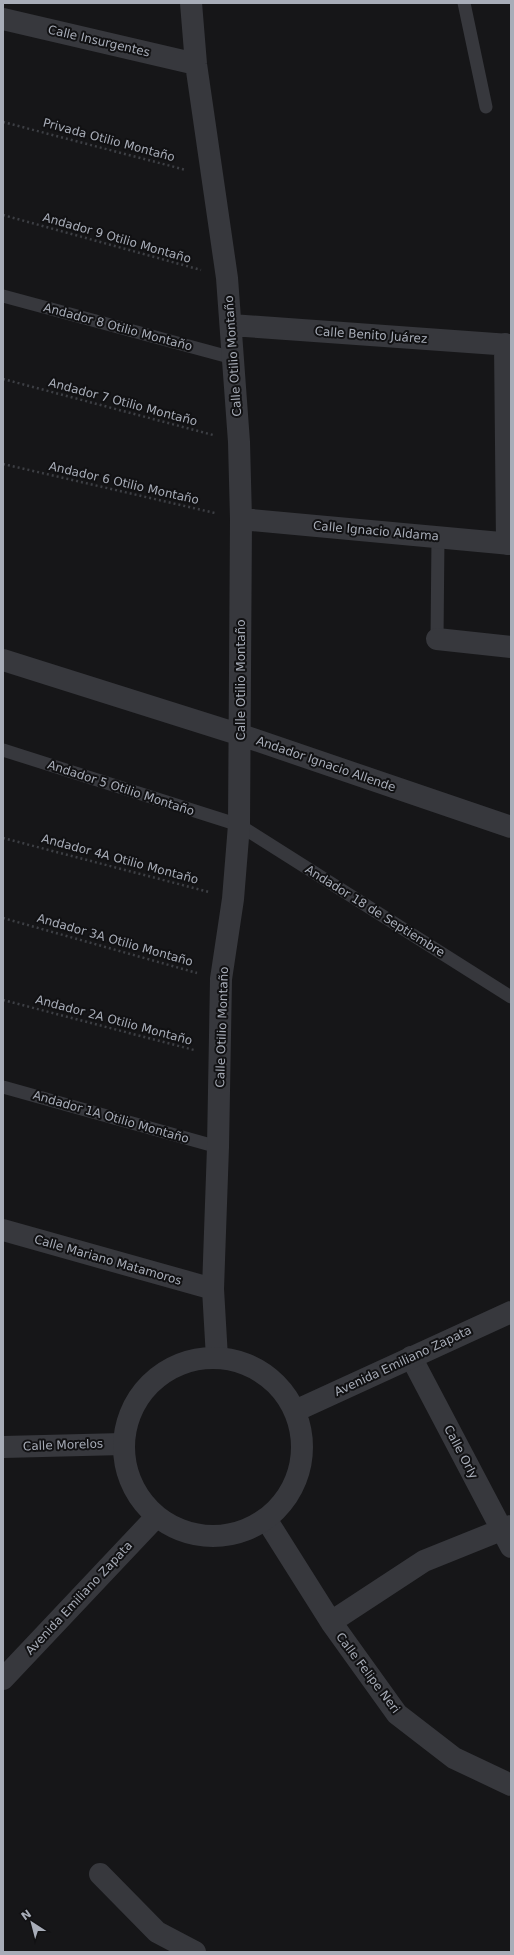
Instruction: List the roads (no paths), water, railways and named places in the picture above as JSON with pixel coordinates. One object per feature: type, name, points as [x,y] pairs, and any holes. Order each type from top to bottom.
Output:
[{"type":"street","name":"Calle Otilio Montaño","points":[[191,3],[196,64],[211,176],[227,278],[239,442],[241,519],[241,734],[239,825],[233,899],[221,979],[218,1148],[213,1290],[217,1358]]},
{"type":"street","name":"Calle Insurgentes","points":[[3,19],[196,64]]},
{"type":"street","name":"Calle Benito Juárez","points":[[231,325],[508,345]]},
{"type":"street","points":[[508,345],[509,544]]},
{"type":"street","name":"Calle Ignacio Aldama","points":[[241,519],[509,544]]},
{"type":"street","points":[[437,639],[511,648]]},
{"type":"street","name":"Andador Ignacio Allende","points":[[3,660],[241,734],[511,827]]},
{"type":"street","name":"Calle Mariano Matamoros","points":[[3,1230],[213,1290]]},
{"type":"street","name":"Avenida Emiliano Zapata","points":[[295,1411],[511,1312]]},
{"type":"street","name":"Calle Orly","points":[[411,1357],[508,1534]]},
{"type":"street","points":[[217,1358],[241,1362],[264,1373],[282,1390],[295,1411],[302,1440],[299,1470],[287,1497],[266,1519],[240,1533],[210,1537],[181,1532],[156,1517],[137,1496],[126,1471],[123,1444],[129,1416],[143,1392],[164,1373],[189,1361],[217,1358]]},
{"type":"street","name":"Calle Morelos","points":[[3,1447],[123,1444]]},
{"type":"street","name":"Avenida Emiliano Zapata","points":[[3,1679],[156,1517]]},
{"type":"street","name":"Calle Felipe Neri","points":[[266,1519],[331,1622],[397,1714],[454,1758],[511,1785]]},
{"type":"street","points":[[331,1622],[424,1561],[508,1534]]},
{"type":"street","points":[[100,1874],[157,1932],[195,1952]]},
{"type":"lane","points":[[464,3],[486,107]]},
{"type":"lane","name":"Andador 8 Otilio Montaño","points":[[3,296],[233,358]]},
{"type":"lane","points":[[437,639],[438,537]]},
{"type":"lane","name":"Andador 5 Otilio Montaño","points":[[3,750],[239,825]]},
{"type":"lane","name":"Andador 18 de Septiembre","points":[[239,825],[511,997]]},
{"type":"lane","name":"Andador 1A Otilio Montaño","points":[[3,1087],[218,1148]]}]
